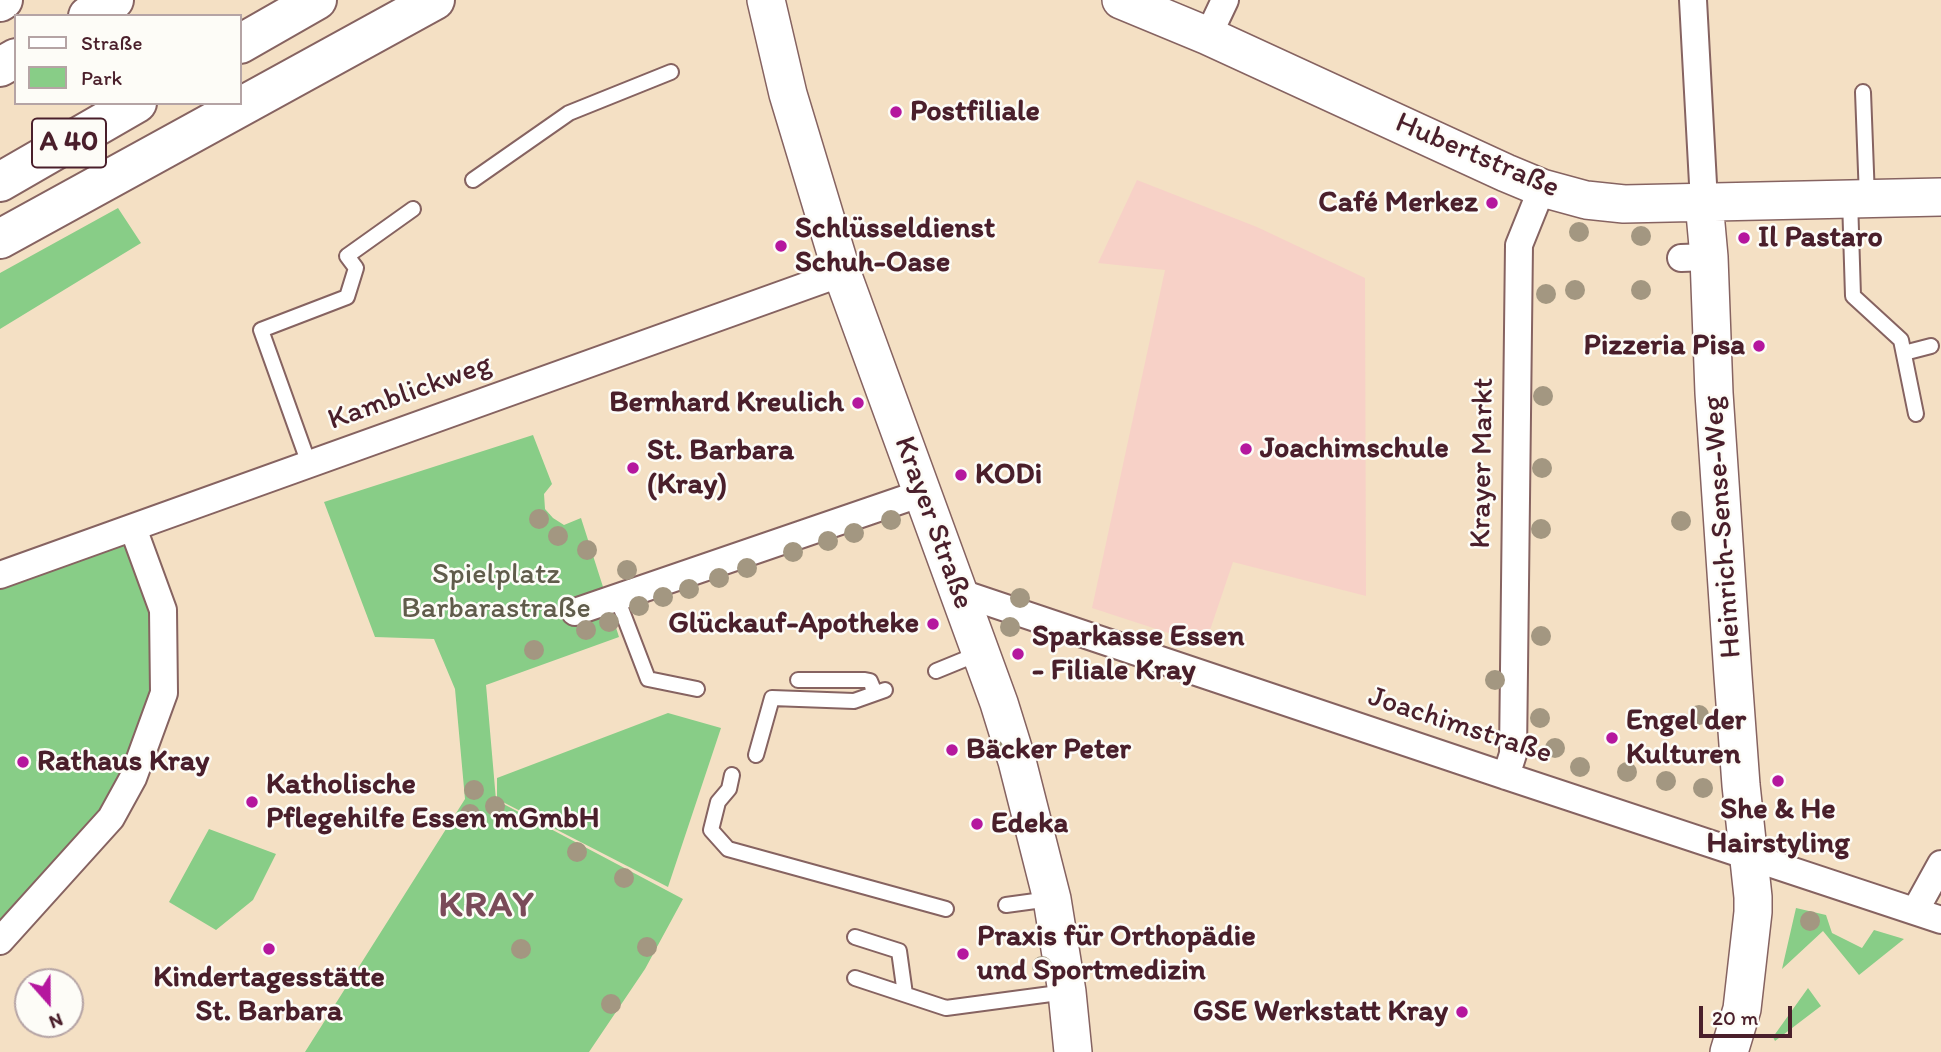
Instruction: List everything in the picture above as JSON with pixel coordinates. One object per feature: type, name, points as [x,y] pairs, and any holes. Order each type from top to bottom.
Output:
[{"type":"highway","points":[[91,14],[114,0]]},
{"type":"highway","points":[[242,43],[317,0]]},
{"type":"highway","points":[[0,239],[435,0]]},
{"type":"highway","name":"A 40","points":[[0,182],[134,105]]},
{"type":"main road","name":"Hubertstraße","points":[[1121,0],[1208,36],[1547,204],[1586,200],[1704,202],[1941,197]]},
{"type":"main road","name":"Krayer Straße","points":[[771,7],[788,94],[842,273],[999,703],[1017,761],[1052,899],[1067,992],[1073,1052]]},
{"type":"main road","name":"Heinrich-Sense-Weg","points":[[1704,202],[1695,257],[1714,393],[1741,785],[1753,912],[1742,1009],[1730,1052]]},
{"type":"street","points":[[1208,36],[1225,0]]},
{"type":"street","name":"Heinrich-Sense-Weg","points":[[1693,0],[1704,202]]},
{"type":"street","name":"Krayer Markt","points":[[1506,776],[1513,754],[1519,246],[1547,204]]},
{"type":"street","name":"Kamblickweg","points":[[0,575],[842,273]]},
{"type":"street","points":[[575,612],[922,493]]},
{"type":"street","points":[[0,940],[111,818],[132,778],[164,693],[163,610],[133,528]]},
{"type":"street","name":"Joachimstraße","points":[[958,592],[1941,920]]},
{"type":"street","points":[[1914,911],[1941,864]]},
{"type":"lane","points":[[473,180],[569,113],[671,72]]},
{"type":"lane","points":[[1863,92],[1853,296],[1901,340],[1916,414]]},
{"type":"lane","points":[[309,464],[261,330],[347,296],[356,268],[347,256],[413,209]]},
{"type":"lane","points":[[1904,353],[1931,346]]},
{"type":"lane","points":[[617,598],[648,679],[697,689]]},
{"type":"lane","points":[[936,671],[981,653]]},
{"type":"lane","points":[[756,755],[772,698],[854,701],[880,692],[870,681],[865,680],[798,680]]},
{"type":"lane","points":[[732,775],[729,789],[718,802],[711,830],[728,849],[946,909]]},
{"type":"lane","points":[[1006,905],[1052,899]]},
{"type":"lane","points":[[855,937],[899,951],[905,994]]},
{"type":"lane","points":[[855,978],[946,1008],[1067,992]]},
{"type":"shaded area","name":"Joachimschule","points":[[1137,180],[1257,227],[1365,278],[1366,596],[1233,562],[1205,645],[1092,608],[1165,270],[1098,263]]},
{"type":"green space","points":[[118,208],[141,243],[0,329],[0,273]]},
{"type":"green space","name":"Spielplatz Barbarastraße","points":[[533,435],[552,484],[544,494],[545,509],[564,525],[581,518],[619,637],[486,685],[496,800],[683,899],[645,969],[589,1052],[305,1052],[465,799],[455,689],[434,639],[375,637],[324,502]]},
{"type":"green space","points":[[124,543],[151,611],[155,691],[105,813],[0,928],[0,588]]},
{"type":"green space","points":[[668,713],[721,728],[668,887],[497,799],[497,778]]},
{"type":"green space","points":[[209,829],[276,854],[253,900],[216,930],[169,902]]},
{"type":"green space","points":[[1796,908],[1826,915],[1832,933],[1862,948],[1874,930],[1904,939],[1859,975],[1823,931],[1782,969]]},
{"type":"green space","points":[[1808,988],[1821,1006],[1775,1041],[1773,1037]]},
{"type":"place","name":"Postfiliale","points":[[896,112]]},
{"type":"place","name":"Café Merkez","points":[[1492,203]]},
{"type":"place","name":"Il Pastaro","points":[[1744,238]]},
{"type":"place","name":"Schlüsseldienst Schuh-Oase","points":[[781,246]]},
{"type":"place","name":"Pizzeria Pisa","points":[[1759,346]]},
{"type":"place","name":"Bernhard Kreulich","points":[[858,403]]},
{"type":"place","name":"Joachimschule","points":[[1246,449]]},
{"type":"place","name":"St. Barbara (Kray)","points":[[633,468]]},
{"type":"place","name":"KODi","points":[[961,475]]},
{"type":"place","name":"Glückauf-Apotheke","points":[[933,624]]},
{"type":"place","name":"Sparkasse Essen - Filiale Kray","points":[[1018,654]]},
{"type":"place","name":"Engel der Kulturen","points":[[1612,738]]},
{"type":"place","name":"Bäcker Peter","points":[[952,750]]},
{"type":"place","name":"Rathaus Kray","points":[[23,762]]},
{"type":"place","name":"She & He Hairstyling","points":[[1778,781]]},
{"type":"place","name":"Katholische Pflegehilfe Essen mGmbH","points":[[252,802]]},
{"type":"place","name":"Edeka","points":[[977,824]]},
{"type":"place","name":"Kindertagesstätte St. Barbara","points":[[269,949]]},
{"type":"place","name":"Praxis für Orthopädie und Sportmedizin","points":[[963,954]]},
{"type":"place","name":"GSE Werkstatt Kray","points":[[1462,1012]]},
{"type":"district","name":"KRAY","points":[[487,907]]}]
